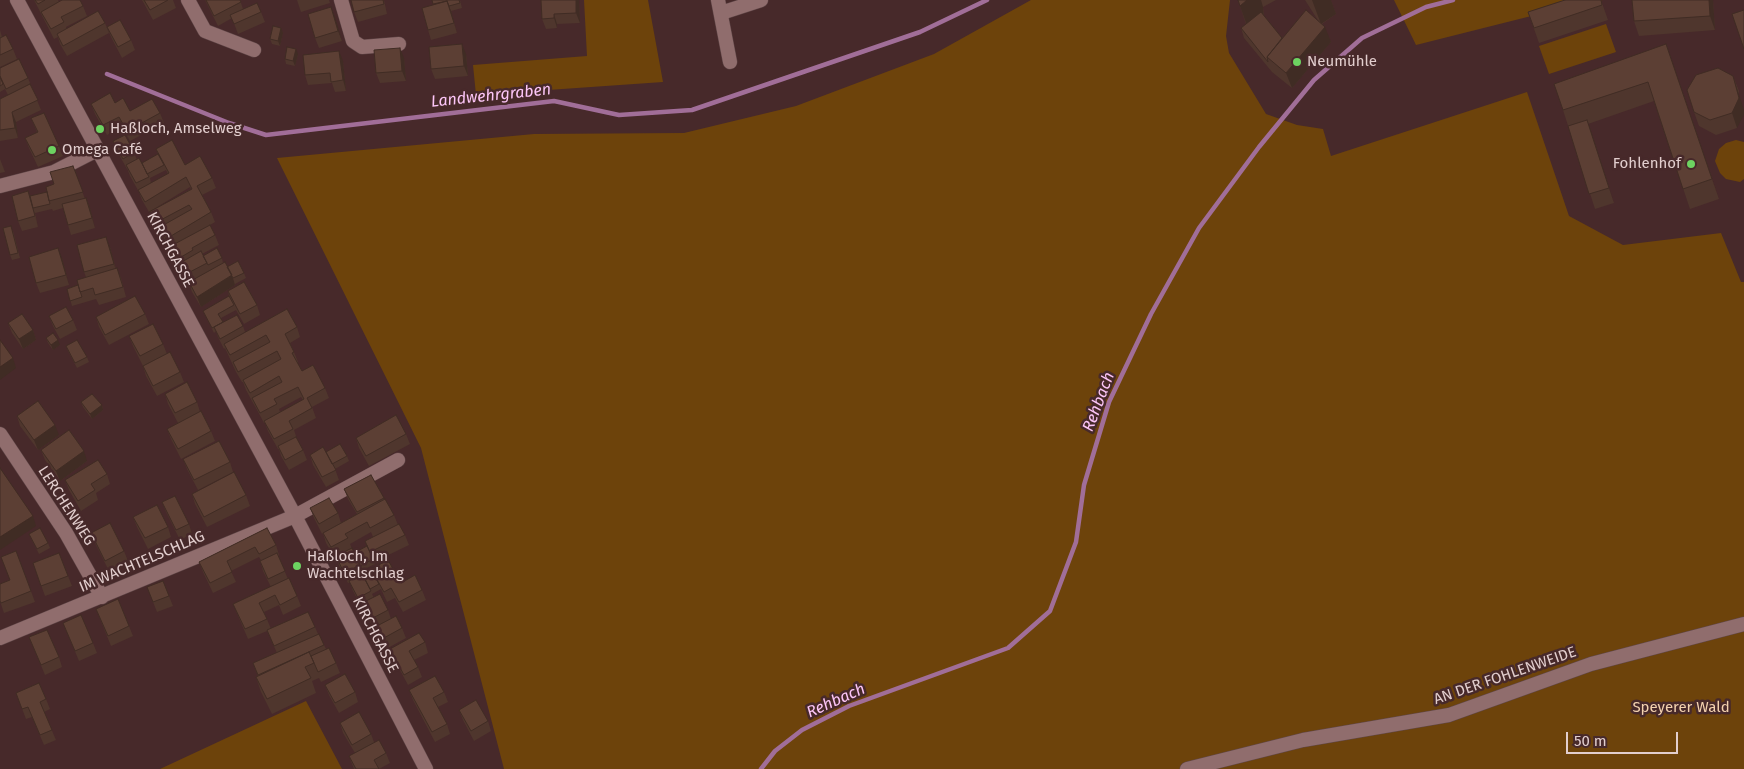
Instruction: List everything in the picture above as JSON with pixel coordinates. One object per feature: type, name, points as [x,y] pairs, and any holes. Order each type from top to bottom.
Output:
[{"type":"street","name":"KIRCHGASSE","points":[[17,0],[295,516],[426,769]]},
{"type":"street","points":[[188,0],[205,31],[254,50]]},
{"type":"street","points":[[341,0],[353,42],[362,47],[399,44]]},
{"type":"street","points":[[730,62],[720,6],[761,0]]},
{"type":"street","points":[[0,186],[54,172],[97,150]]},
{"type":"street","name":"LERCHENWEG","points":[[0,434],[66,533],[102,597]]},
{"type":"street","points":[[295,516],[398,460]]},
{"type":"street","name":"IM WACHTELSCHLAG","points":[[0,638],[295,516]]},
{"type":"street","name":"AN DER FOHLENWEIDE","points":[[1187,769],[1303,740],[1449,715],[1591,664],[1744,624]]},
{"type":"green space","points":[[584,0],[648,0],[663,82],[476,95],[473,65],[587,56]]},
{"type":"green space","name":"Speyerer Wald","points":[[1031,0],[1230,0],[1226,36],[1229,53],[1266,114],[1297,125],[1323,129],[1331,156],[1527,92],[1569,216],[1623,245],[1721,233],[1741,282],[1744,282],[1744,769],[504,769],[421,448],[277,158],[534,134],[684,133],[796,106],[934,54]]},
{"type":"green space","points":[[1394,0],[1603,0],[1579,4],[1416,45]]},
{"type":"green space","points":[[1606,24],[1616,52],[1549,74],[1539,46]]},
{"type":"green space","points":[[1736,140],[1744,142],[1744,179],[1740,182],[1726,179],[1720,173],[1715,161],[1719,149],[1726,143]]},
{"type":"green space","points":[[306,701],[342,769],[160,769]]},
{"type":"building","points":[[35,0],[45,0],[38,4]]},
{"type":"building","points":[[62,0],[80,0],[83,6],[61,17],[64,22],[51,29],[41,12]]},
{"type":"building","points":[[144,0],[168,0],[150,10]]},
{"type":"building","points":[[206,0],[240,0],[241,2],[214,16]]},
{"type":"building","points":[[351,0],[383,0],[384,4],[354,12]]},
{"type":"building","points":[[432,0],[459,0],[460,3],[449,6],[447,1],[433,4]]},
{"type":"building","points":[[541,0],[576,0],[576,13],[554,14],[554,18],[542,19]]},
{"type":"building","points":[[1238,0],[1247,0],[1240,6]]},
{"type":"building","points":[[1565,0],[1601,0],[1602,5],[1534,28],[1528,12]]},
{"type":"building","points":[[1632,0],[1709,0],[1710,16],[1634,21]]},
{"type":"building","points":[[447,1],[454,23],[428,30],[422,8]]},
{"type":"building","points":[[257,3],[261,12],[234,24],[230,15]]},
{"type":"building","points":[[331,7],[338,31],[315,38],[308,14]]},
{"type":"building","points":[[1306,10],[1325,27],[1286,73],[1267,57]]},
{"type":"building","points":[[1744,10],[1744,49],[1732,14]]},
{"type":"building","points":[[98,11],[105,23],[63,46],[57,34]]},
{"type":"building","points":[[1261,12],[1282,38],[1267,57],[1268,62],[1241,28]]},
{"type":"building","points":[[120,20],[131,40],[118,47],[107,27]]},
{"type":"building","points":[[273,26],[281,28],[278,41],[270,39]]},
{"type":"building","points":[[6,35],[13,49],[0,55],[0,38]]},
{"type":"building","points":[[462,44],[464,66],[431,69],[429,47]]},
{"type":"building","name":"Fohlenhof","points":[[1666,44],[1712,179],[1683,189],[1648,82],[1563,110],[1554,84]]},
{"type":"building","points":[[287,47],[296,49],[293,61],[285,59]]},
{"type":"building","points":[[400,48],[402,71],[376,73],[374,50]]},
{"type":"building","points":[[339,51],[343,80],[331,82],[330,73],[305,75],[303,55]]},
{"type":"building","points":[[19,59],[28,78],[6,89],[0,76],[0,68]]},
{"type":"building","points":[[1718,68],[1733,76],[1739,98],[1732,113],[1710,120],[1694,112],[1687,90],[1696,75]]},
{"type":"building","points":[[30,84],[38,100],[12,112],[15,128],[0,130],[0,99]]},
{"type":"building","points":[[110,93],[115,103],[123,98],[130,111],[152,99],[160,113],[127,131],[119,117],[103,125],[91,104]]},
{"type":"building","points":[[44,113],[59,146],[35,157],[25,138],[38,132],[31,118]]},
{"type":"building","points":[[1587,120],[1609,188],[1589,194],[1568,126]]},
{"type":"building","points":[[125,135],[134,152],[123,159],[113,141]]},
{"type":"building","points":[[172,140],[185,165],[200,156],[212,178],[197,186],[211,212],[166,239],[160,227],[192,209],[189,205],[155,223],[149,212],[192,189],[186,177],[145,202],[138,190],[169,173],[156,149]]},
{"type":"building","points":[[158,154],[164,165],[147,174],[142,163]]},
{"type":"building","points":[[139,158],[149,177],[136,183],[126,165]]},
{"type":"building","points":[[73,166],[83,192],[49,201],[46,187],[54,184],[50,172]]},
{"type":"building","points":[[28,191],[35,216],[18,221],[12,196]]},
{"type":"building","points":[[47,192],[50,204],[33,208],[30,196]]},
{"type":"building","points":[[86,198],[92,218],[68,225],[62,204]]},
{"type":"building","points":[[210,225],[215,235],[176,260],[169,247]]},
{"type":"building","points":[[11,226],[18,253],[10,255],[3,228]]},
{"type":"building","points":[[106,237],[114,264],[84,272],[77,245]]},
{"type":"building","points":[[58,248],[66,275],[36,283],[29,257]]},
{"type":"building","points":[[217,248],[222,258],[208,265],[203,256]]},
{"type":"building","points":[[201,251],[207,263],[186,274],[180,263]]},
{"type":"building","points":[[238,261],[244,273],[233,278],[227,267]]},
{"type":"building","points":[[225,262],[232,275],[197,297],[189,282]]},
{"type":"building","points":[[117,268],[123,287],[95,295],[93,288],[80,292],[77,280]]},
{"type":"building","points":[[244,282],[257,305],[240,314],[228,291]]},
{"type":"building","points":[[78,285],[82,297],[70,301],[67,289]]},
{"type":"building","points":[[135,296],[145,314],[105,335],[96,317]]},
{"type":"building","points":[[229,296],[234,305],[218,314],[223,322],[212,328],[203,311]]},
{"type":"building","points":[[66,307],[73,320],[56,329],[49,316]]},
{"type":"building","points":[[287,309],[297,327],[285,334],[294,352],[292,353],[302,371],[313,365],[325,388],[307,398],[312,408],[289,421],[293,429],[274,439],[264,421],[304,399],[298,387],[274,399],[277,404],[260,413],[252,398],[282,382],[279,376],[250,393],[243,380],[281,359],[277,351],[238,372],[233,362],[270,342],[266,335],[230,355],[224,344]]},
{"type":"building","points":[[22,314],[33,330],[19,339],[8,323]]},
{"type":"building","points":[[237,315],[243,326],[220,339],[214,327]]},
{"type":"building","points":[[153,324],[163,344],[140,356],[129,336]]},
{"type":"building","points":[[53,333],[58,340],[51,345],[46,338]]},
{"type":"building","points":[[0,340],[13,358],[0,367]]},
{"type":"building","points":[[77,340],[87,357],[75,363],[66,346]]},
{"type":"building","points":[[170,352],[180,372],[153,386],[143,366]]},
{"type":"building","points":[[187,382],[197,402],[175,413],[165,394]]},
{"type":"building","points":[[92,394],[102,405],[90,414],[81,402]]},
{"type":"building","points":[[38,401],[55,425],[34,440],[17,416]]},
{"type":"building","points":[[201,411],[211,431],[178,449],[167,429]]},
{"type":"building","points":[[396,415],[406,434],[366,456],[356,438]]},
{"type":"building","points":[[69,430],[84,451],[56,471],[41,450]]},
{"type":"building","points":[[296,437],[303,450],[285,460],[278,446]]},
{"type":"building","points":[[219,441],[230,462],[194,480],[183,459]]},
{"type":"building","points":[[340,444],[347,456],[332,464],[326,452]]},
{"type":"building","points":[[323,447],[336,470],[322,477],[310,455]]},
{"type":"building","points":[[98,460],[107,474],[91,484],[95,490],[78,501],[65,480]]},
{"type":"building","points":[[0,468],[33,516],[0,537]]},
{"type":"building","points":[[234,472],[246,495],[204,517],[192,494]]},
{"type":"building","points":[[371,475],[384,498],[357,512],[344,489]]},
{"type":"building","points":[[175,496],[189,524],[176,530],[162,502]]},
{"type":"building","points":[[329,498],[338,513],[319,524],[310,508]]},
{"type":"building","points":[[385,499],[394,515],[370,528],[367,522],[345,534],[348,538],[331,547],[323,533]]},
{"type":"building","points":[[157,505],[168,527],[145,538],[133,517]]},
{"type":"building","points":[[110,523],[124,551],[105,561],[91,533]]},
{"type":"building","points":[[399,524],[405,535],[370,552],[365,541]]},
{"type":"building","points":[[40,528],[48,543],[37,549],[29,534]]},
{"type":"building","points":[[267,528],[276,545],[259,554],[255,547],[227,561],[232,572],[210,583],[199,562]]},
{"type":"building","points":[[367,546],[373,559],[360,566],[354,553]]},
{"type":"building","points":[[352,548],[360,565],[344,573],[336,556]]},
{"type":"building","points":[[16,551],[31,591],[1,603],[0,584],[10,580],[1,557]]},
{"type":"building","points":[[59,553],[68,576],[41,586],[33,563]]},
{"type":"building","points":[[277,553],[285,571],[268,579],[260,561]]},
{"type":"building","points":[[388,560],[401,583],[415,575],[422,590],[399,602],[391,588],[384,592],[371,569]]},
{"type":"building","points":[[362,574],[371,591],[358,598],[349,581]]},
{"type":"building","points":[[373,574],[379,584],[370,589],[365,579]]},
{"type":"building","points":[[289,578],[297,596],[280,605],[275,595],[259,603],[267,619],[245,629],[233,604]]},
{"type":"building","points":[[163,581],[169,596],[153,602],[147,587]]},
{"type":"building","points":[[380,594],[388,610],[371,619],[362,603]]},
{"type":"building","points":[[118,599],[129,626],[108,636],[96,609]]},
{"type":"building","points":[[308,612],[315,627],[274,646],[267,630]]},
{"type":"building","points":[[81,615],[93,643],[75,651],[63,623]]},
{"type":"building","points":[[396,616],[402,628],[382,639],[375,627]]},
{"type":"building","points":[[47,630],[59,657],[41,665],[29,637]]},
{"type":"building","points":[[419,633],[425,642],[409,651],[418,667],[404,675],[390,649]]},
{"type":"building","points":[[319,634],[324,645],[258,675],[253,663]]},
{"type":"building","points":[[329,648],[336,663],[318,672],[311,656]]},
{"type":"building","points":[[309,652],[314,663],[305,667],[311,678],[267,699],[256,677]]},
{"type":"building","points":[[345,674],[355,692],[335,703],[325,685]]},
{"type":"building","points":[[435,676],[444,692],[433,698],[447,724],[432,732],[409,690]]},
{"type":"building","points":[[39,683],[46,699],[40,702],[52,730],[40,735],[28,707],[22,709],[16,693]]},
{"type":"building","points":[[476,700],[488,721],[471,731],[459,710]]},
{"type":"building","points":[[359,712],[371,734],[352,745],[340,723]]},
{"type":"building","points":[[379,740],[386,753],[374,760],[379,769],[356,769],[349,756]]},
{"type":"waterway","name":"Landwehrgraben","points":[[107,74],[229,123],[266,135],[554,101],[619,115],[692,110],[920,32],[987,0]]},
{"type":"waterway","name":"Rehbach","points":[[761,769],[775,751],[802,730],[849,706],[1008,648],[1050,611],[1076,542],[1084,485],[1109,402],[1151,314],[1199,228],[1259,147],[1314,80],[1362,38],[1426,7],[1453,0]]},
{"type":"place","name":"Neumühle","points":[[1297,62]]},
{"type":"place","name":"Haßloch, Amselweg","points":[[100,129]]},
{"type":"place","name":"Omega Café","points":[[52,150]]},
{"type":"place","name":"Fohlenhof","points":[[1691,164]]},
{"type":"place","name":"Haßloch, Im Wachtelschlag","points":[[297,566]]}]
